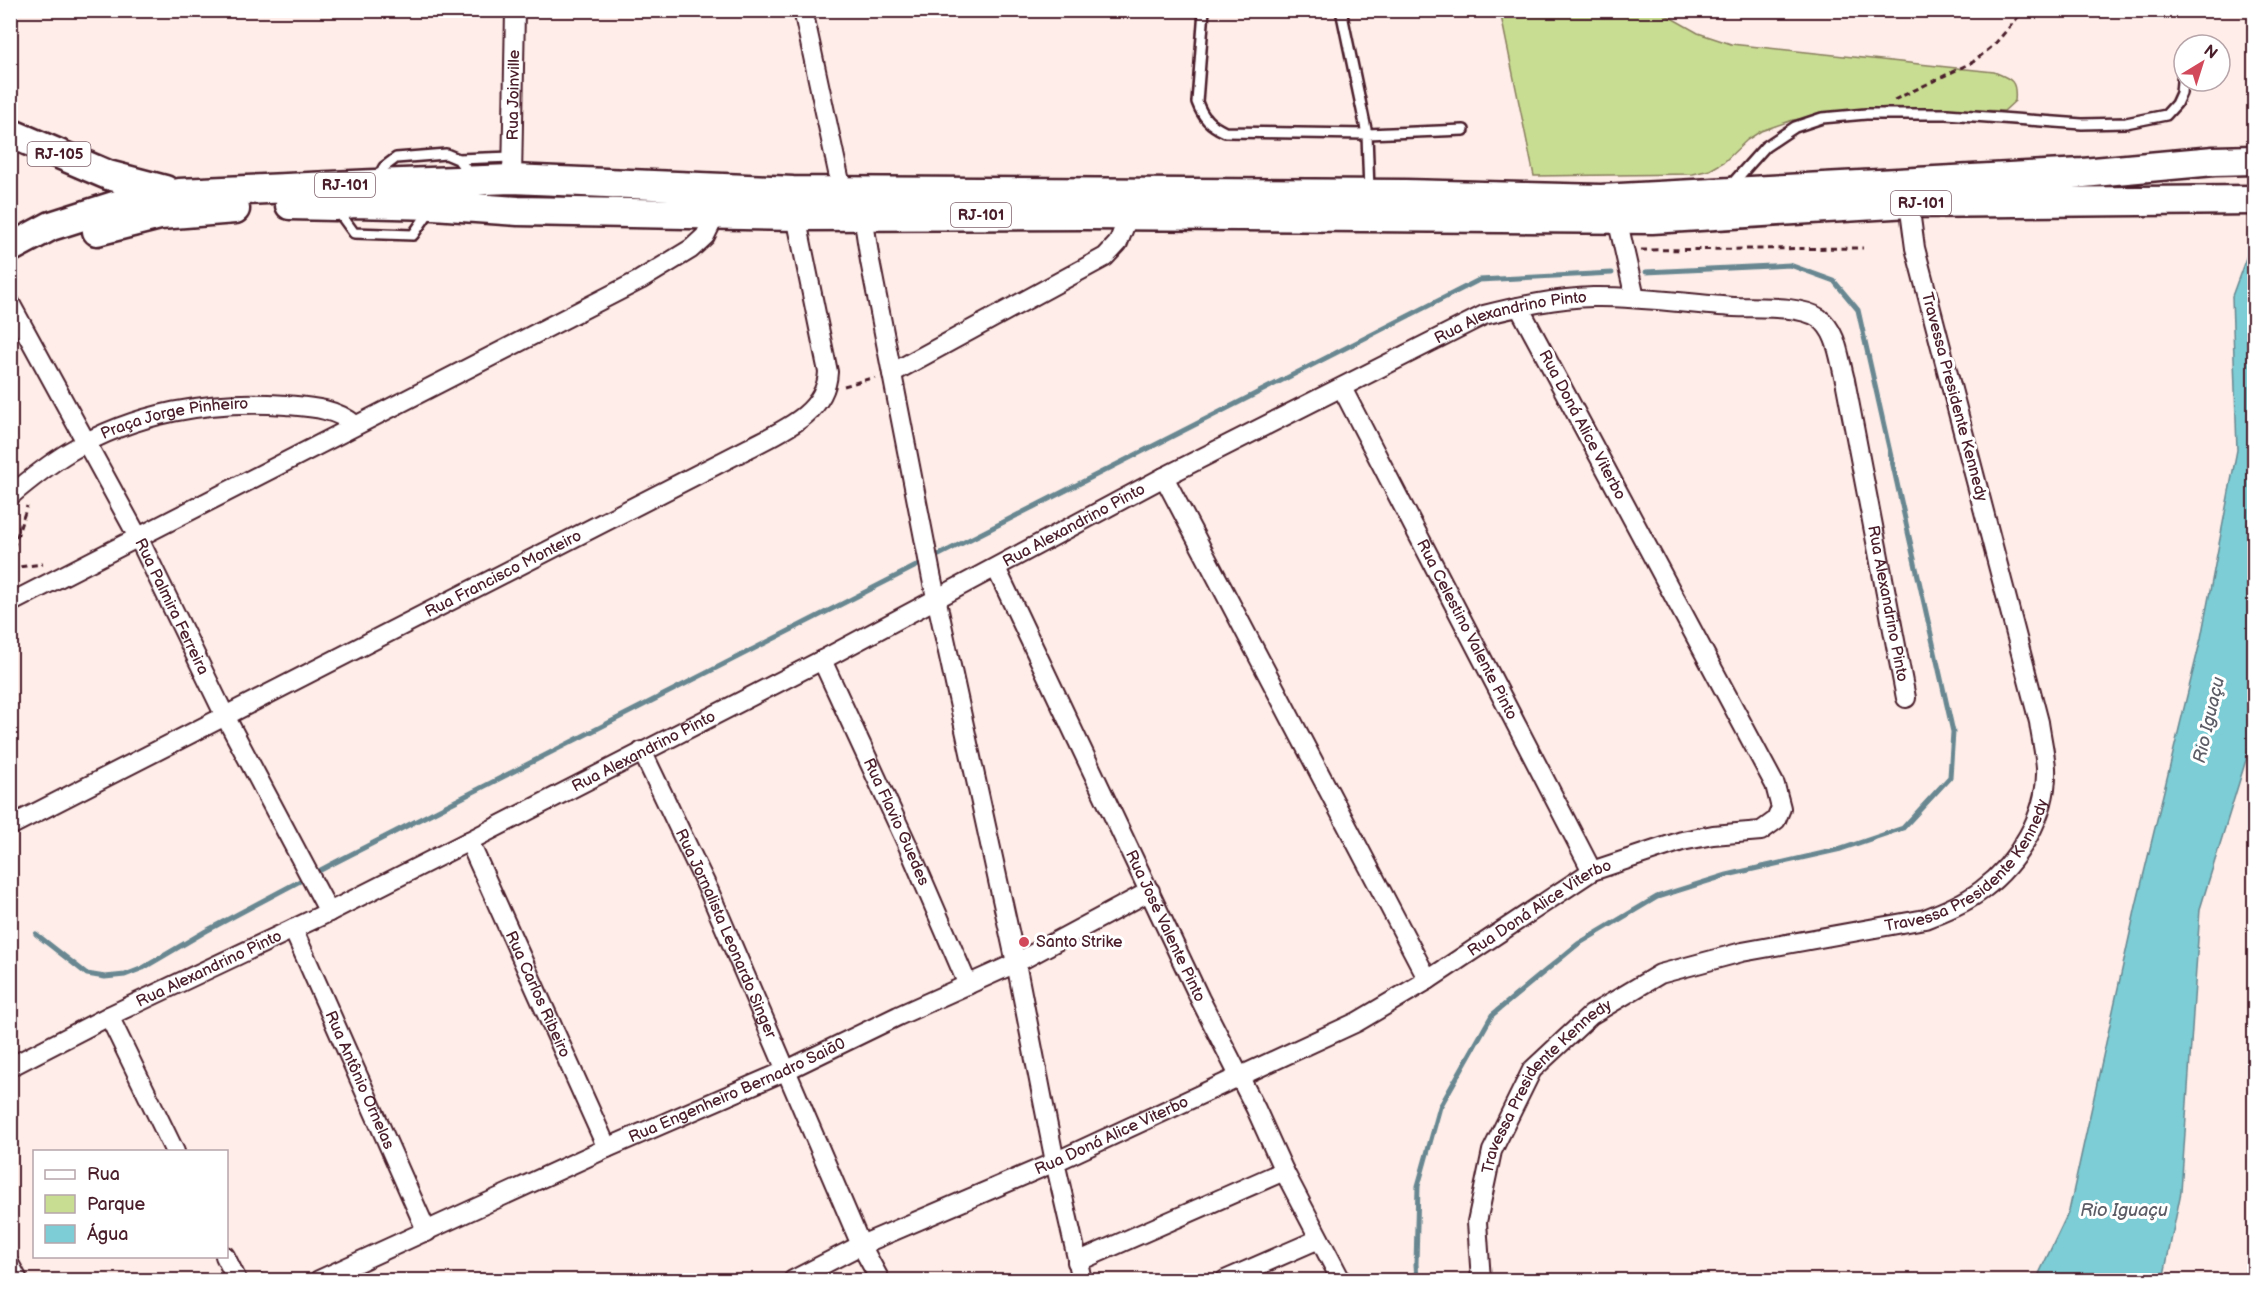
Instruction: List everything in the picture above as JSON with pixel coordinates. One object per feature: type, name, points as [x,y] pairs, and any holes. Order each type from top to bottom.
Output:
[{"type":"main road","name":"RJ-105","points":[[10,133],[108,175],[179,193]]},
{"type":"main road","name":"RJ-101","points":[[10,265],[34,252],[111,226],[160,215],[283,205],[355,194],[466,170],[512,169],[793,191],[1369,194],[1601,199],[2254,160]]},
{"type":"main road","name":"RJ-105","points":[[108,175],[136,199],[160,215]]},
{"type":"main road","name":"RJ-101","points":[[10,248],[51,226],[136,199],[179,193],[355,194],[434,205],[518,211],[796,216],[1129,215],[1652,219],[1909,204],[2254,200]]},
{"type":"street","name":"Rua Joinville","points":[[512,169],[515,10]]},
{"type":"street","points":[[803,10],[842,191]]},
{"type":"street","name":"Travessa Presidente Kennedy","points":[[1481,1281],[1477,1222],[1492,1150],[1532,1070],[1591,1015],[1660,974],[1742,952],[1925,919],[1954,907],[1983,890],[2005,867],[2028,837],[2041,806],[2046,769],[2039,723],[1915,249],[1909,204]]},
{"type":"street","points":[[10,603],[640,280],[691,249],[705,236],[716,214]]},
{"type":"street","points":[[863,215],[919,518],[1016,963],[1055,1162],[1082,1281]]},
{"type":"street","points":[[892,373],[1105,257],[1118,243],[1129,215]]},
{"type":"street","points":[[796,216],[828,364],[824,392]]},
{"type":"street","points":[[1617,218],[1635,298]]},
{"type":"street","name":"Rua Alexandrino Pinto","points":[[10,1067],[110,1016],[329,912],[469,841],[822,660],[1164,477],[1484,315],[1519,307],[1592,297],[1635,298],[1801,311],[1819,318],[1833,332],[1845,380],[1906,698]]},
{"type":"street","name":"Rua Palmira Ferreira","points":[[10,303],[138,537],[225,716],[329,912]]},
{"type":"street","name":"Rua Doná Alice Viterbo","points":[[793,1281],[861,1245],[1055,1162],[1357,1022],[1428,980],[1592,872],[1682,841],[1713,835],[1761,831],[1776,820],[1781,808],[1775,785],[1519,307]]},
{"type":"street","name":"Rua Celestino Valente Pinto","points":[[1342,388],[1592,872]]},
{"type":"street","name":"Rua Francisco Monteiro","points":[[10,826],[777,433],[801,419],[824,392]]},
{"type":"street","name":"Praça Jorge Pinheiro","points":[[10,496],[38,473],[86,443],[133,423],[181,410],[214,406],[276,404],[308,406],[337,413],[355,425]]},
{"type":"street","points":[[1164,477],[1428,980]]},
{"type":"street","name":"Rua José Valente Pinto","points":[[996,568],[1239,1078],[1341,1281]]},
{"type":"street","name":"Rua Flavio Guedes","points":[[822,660],[908,846],[968,985]]},
{"type":"street","name":"Rua Jornalista Leonardo Singer","points":[[642,751],[708,891],[861,1245],[880,1281]]},
{"type":"street","name":"Rua Carlos Ribeiro","points":[[469,841],[607,1148]]},
{"type":"street","name":"Rua Engenheiro Bernadro Saiā0","points":[[319,1281],[607,1148],[785,1071],[1016,963],[1150,891]]},
{"type":"street","name":"Rua Antônio Ornelas","points":[[293,929],[427,1232]]},
{"type":"street","points":[[110,1016],[174,1150]]},
{"type":"street","points":[[1077,1262],[1284,1171]]},
{"type":"street","points":[[1225,1281],[1319,1239]]},
{"type":"street","points":[[226,1258],[237,1281]]},
{"type":"street","points":[[10,1265],[18,1281]]},
{"type":"lane","points":[[1204,10],[1197,102],[1201,113],[1211,125],[1225,132],[1367,134],[1464,130]]},
{"type":"lane","points":[[1341,10],[1367,134],[1369,194]]},
{"type":"lane","points":[[1724,193],[1765,147],[1795,128],[1822,118],[1866,114],[1947,114],[2082,124],[2126,123],[2166,115],[2176,104],[2181,93]]},
{"type":"path","points":[[1866,114],[1973,62],[1994,45],[2024,10]]},
{"type":"path","points":[[1625,250],[1863,248]]},
{"type":"path","points":[[824,392],[892,373]]},
{"type":"path","points":[[10,558],[38,473]]},
{"type":"green space","points":[[1500,11],[1659,11],[1698,33],[1731,44],[1994,72],[2012,82],[2015,89],[2015,101],[2004,111],[1887,107],[1793,120],[1761,131],[1747,140],[1724,162],[1710,170],[1693,174],[1534,176]]},
{"type":"water","name":"Rio Iguaçu","points":[[2254,236],[2254,734],[2200,909],[2181,1192],[2163,1280],[2036,1280],[2069,1211],[2136,906],[2201,638],[2237,450],[2232,296]]},
{"type":"waterway","points":[[1417,1280],[1418,1186],[1440,1107],[1492,1015],[1578,944],[1657,897],[1727,875],[1841,849],[1903,828],[1950,777],[1953,732],[1858,310],[1834,281],[1790,265],[1646,272]]},
{"type":"waterway","points":[[933,558],[1479,280],[1612,273]]},
{"type":"waterway","points":[[36,934],[87,974],[105,977],[125,975],[143,968],[206,931],[332,864],[924,562]]},
{"type":"place","name":"Santo Strike","points":[[1024,942]]}]
